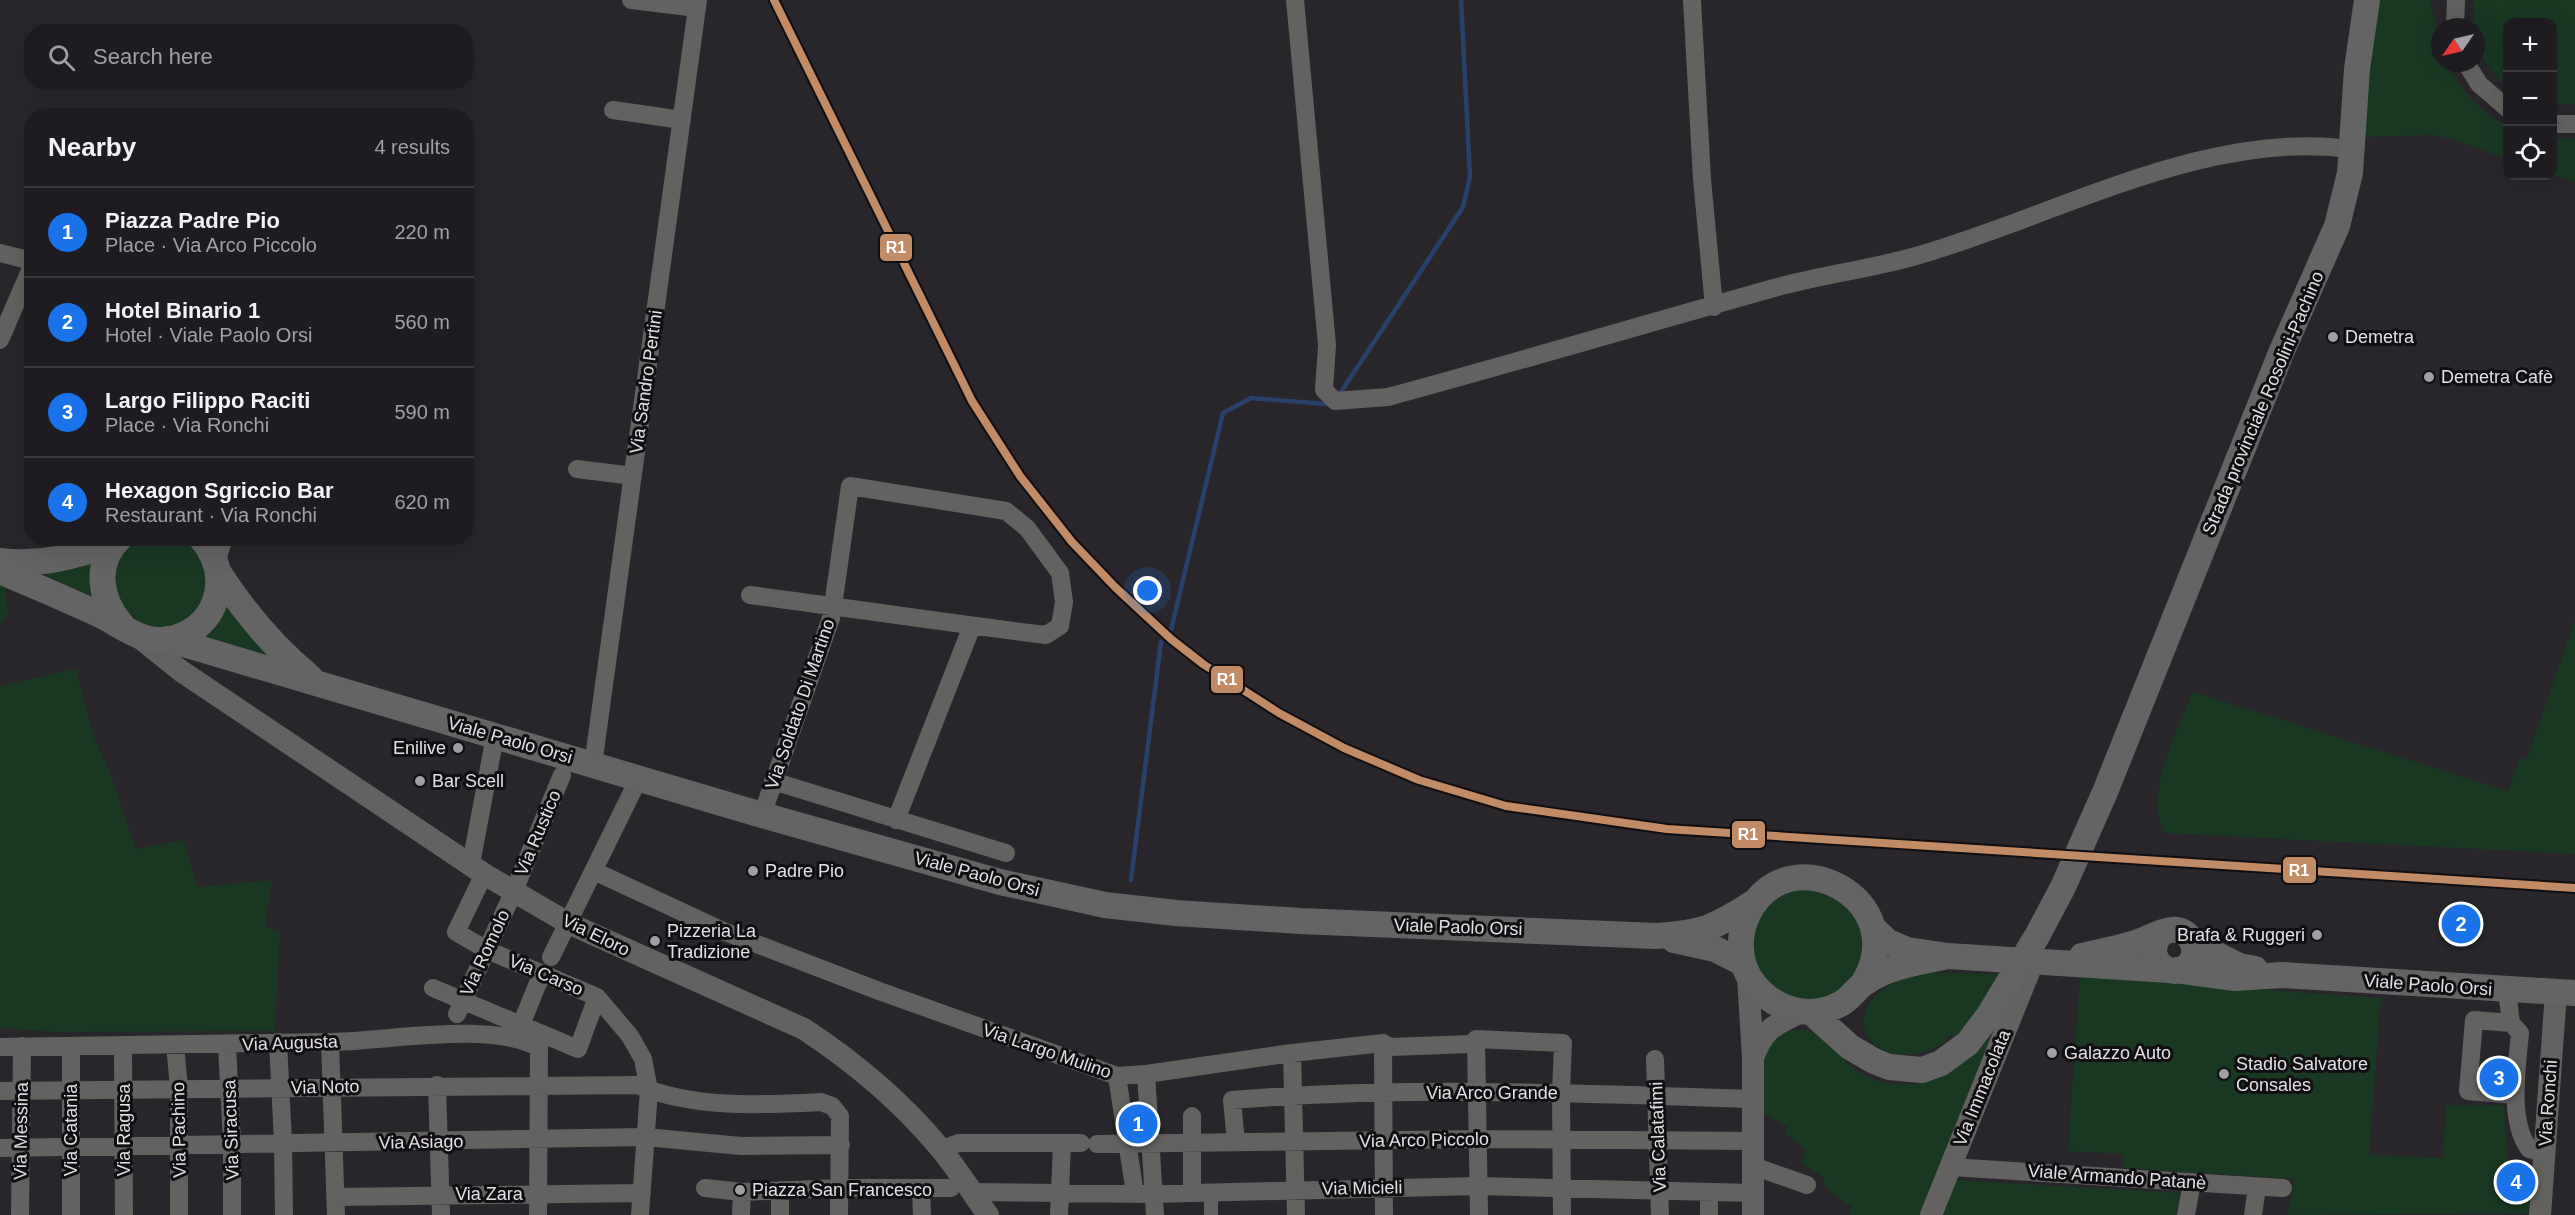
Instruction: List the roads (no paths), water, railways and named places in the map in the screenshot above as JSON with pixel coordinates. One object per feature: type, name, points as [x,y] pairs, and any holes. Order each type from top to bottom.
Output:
[{"type":"main road","name":"Strada provinciale Rosolini-Pachino","points":[[1806,1012],[1851,1047],[1874,1061],[1889,1067],[1922,1070],[1941,1063],[1968,1043],[2010,983],[2037,936],[2063,887],[2105,792],[2281,353],[2337,226],[2349,173],[2357,69],[2367,0]]},
{"type":"main road","points":[[0,561],[27,563],[61,560],[102,546]]},
{"type":"main road","points":[[114,546],[106,559],[102,577],[103,595],[110,612],[128,630]]},
{"type":"main road","points":[[208,546],[244,611],[282,655],[319,684]]},
{"type":"main road","points":[[181,639],[203,622],[213,608],[219,591],[218,568]]},
{"type":"main road","name":"Viale Paolo Orsi","points":[[0,571],[150,639],[181,639],[319,684],[495,736],[577,770],[639,778],[999,882],[1105,904],[1176,913],[1300,921],[1656,936]]},
{"type":"main road","points":[[1656,936],[1691,933],[1722,924],[1770,889],[1786,881],[1804,878],[1822,879],[1839,886],[1854,897],[1866,911],[1873,928],[1874,956],[1857,990],[1852,1026],[1855,1038],[1874,1061]]},
{"type":"main road","points":[[1756,901],[1742,930],[1740,941],[1746,970],[1758,990],[1770,1001],[1785,1008],[1806,1012],[1832,1008],[1891,970],[1948,956]]},
{"type":"main road","points":[[1873,928],[1888,942],[1907,950],[1948,956],[2172,970],[2235,978],[2282,975]]},
{"type":"main road","points":[[2045,962],[2133,944],[2177,930],[2184,932],[2193,943],[2239,966],[2282,975]]},
{"type":"main road","points":[[2161,934],[2153,951],[2158,963],[2172,970],[2187,966],[2191,961],[2194,955],[2193,943]]},
{"type":"main road","points":[[1656,936],[1715,949],[1746,970]]},
{"type":"main road","name":"Viale Paolo Orsi","points":[[2282,975],[2565,992]]},
{"type":"street","points":[[631,0],[698,4]]},
{"type":"street","points":[[1295,0],[1327,345],[1323,390],[1335,401],[1388,397],[1776,288],[1917,255],[2150,174],[2255,150],[2331,146],[2351,149]]},
{"type":"street","points":[[1692,0],[1702,179],[1714,307]]},
{"type":"street","points":[[2454,2],[2455,18]]},
{"type":"street","name":"Via Sandro Pertini","points":[[577,770],[633,476],[698,4]]},
{"type":"street","points":[[2472,72],[2479,84],[2503,105]]},
{"type":"street","points":[[613,110],[682,120]]},
{"type":"street","points":[[2557,124],[2575,124]]},
{"type":"street","points":[[0,253],[24,259]]},
{"type":"street","points":[[0,340],[24,285]]},
{"type":"street","points":[[577,469],[633,476]]},
{"type":"street","name":"Via Soldato Di Martino","points":[[762,815],[831,618],[850,486],[1006,511],[1028,528],[1060,573],[1064,602],[1060,626],[1046,635],[972,626]]},
{"type":"street","points":[[218,568],[222,546]]},
{"type":"street","points":[[750,595],[972,626],[896,820]]},
{"type":"street","name":"Via Eloro","points":[[128,630],[182,671],[513,891],[568,923],[804,1029],[891,1095],[941,1149],[962,1190],[988,1215]]},
{"type":"street","points":[[181,639],[182,671]]},
{"type":"street","points":[[478,869],[495,736]]},
{"type":"street","name":"Via Rustico","points":[[513,891],[577,770]]},
{"type":"street","points":[[521,1025],[547,965],[639,778]]},
{"type":"street","points":[[773,781],[1006,854]]},
{"type":"street","name":"Via Carso","points":[[478,869],[456,932],[487,950],[547,965],[597,997],[630,1036],[643,1059],[650,1090],[640,1215]]},
{"type":"street","name":"Via Largo Mulino","points":[[594,871],[723,931],[879,991],[1117,1076],[1383,1043],[1390,1047],[1425,1046],[1471,1044],[1476,1039],[1563,1043],[1561,1092]]},
{"type":"street","name":"Via Romolo","points":[[460,1007],[513,891]]},
{"type":"street","name":"Via Immacolata","points":[[1931,1215],[2045,962]]},
{"type":"street","points":[[1746,970],[1753,1058],[1753,1204]]},
{"type":"street","points":[[433,988],[460,1007],[521,1025],[578,1049],[597,997]]},
{"type":"street","points":[[2507,990],[2511,1023],[2520,1033],[2515,1095],[2522,1140],[2529,1149],[2544,1153]]},
{"type":"street","name":"Via Ronchi","points":[[2540,1215],[2544,1153],[2565,992]]},
{"type":"street","points":[[1753,1058],[1761,1038],[1770,1029],[1806,1012]]},
{"type":"street","points":[[2511,1023],[2474,1020],[2468,1091],[2515,1095]]},
{"type":"street","name":"Via Augusta","points":[[0,1047],[227,1045],[330,1042],[418,1036],[508,1036],[539,1048],[540,1086]]},
{"type":"street","points":[[1476,1039],[1479,1215]]},
{"type":"street","points":[[278,1042],[284,1142],[284,1215]]},
{"type":"street","points":[[330,1042],[336,1206]]},
{"type":"street","points":[[1383,1043],[1384,1215]]},
{"type":"street","name":"Via Pachino","points":[[175,1045],[179,1089],[179,1215]]},
{"type":"street","name":"Via Siracusa","points":[[227,1045],[232,1143],[232,1215]]},
{"type":"street","name":"Via Messina","points":[[20,1215],[22,1046]]},
{"type":"street","name":"Via Catania","points":[[71,1046],[71,1215]]},
{"type":"street","name":"Via Ragusa","points":[[123,1046],[124,1215]]},
{"type":"street","points":[[1292,1053],[1296,1215]]},
{"type":"street","name":"Via Calatafimi","points":[[1655,1059],[1660,1215]]},
{"type":"street","points":[[1144,1194],[1152,1144],[1146,1074]]},
{"type":"street","points":[[1117,1076],[1128,1142],[1144,1194],[1155,1215]]},
{"type":"street","points":[[437,1085],[441,1215]]},
{"type":"street","name":"Via Noto","points":[[0,1091],[437,1085],[638,1085],[683,1098],[742,1104],[821,1102],[832,1106],[840,1116],[841,1145]]},
{"type":"street","points":[[538,1215],[540,1086]]},
{"type":"street","name":"Via Arco Grande","points":[[1236,1142],[1232,1100],[1293,1095],[1477,1091],[1753,1099]]},
{"type":"street","points":[[1561,1092],[1562,1215]]},
{"type":"street","points":[[1192,1116],[1192,1193]]},
{"type":"street","name":"Via Asiago","points":[[0,1148],[645,1137],[741,1146],[841,1145]]},
{"type":"street","name":"Via Arco Piccolo","points":[[941,1149],[959,1143],[1128,1142],[1152,1144],[1477,1139],[1752,1142]]},
{"type":"street","points":[[1059,1215],[1062,1144]]},
{"type":"street","points":[[839,1215],[841,1145]]},
{"type":"street","points":[[1753,1166],[1807,1185]]},
{"type":"street","name":"Viale Armando Patanè","points":[[1951,1167],[2283,1188]]},
{"type":"street","points":[[2186,1215],[2192,1182]]},
{"type":"street","name":"Via Micieli","points":[[705,1188],[742,1192],[840,1188],[921,1188],[1144,1194],[1479,1186],[1708,1192],[1753,1204]]},
{"type":"street","points":[[2253,1215],[2257,1186]]},
{"type":"street","points":[[921,1188],[922,1215]]},
{"type":"street","points":[[780,1190],[780,1215]]},
{"type":"street","points":[[741,1215],[742,1192]]},
{"type":"street","points":[[1708,1192],[1709,1215]]},
{"type":"street","name":"Via Zara","points":[[336,1206],[440,1194],[642,1193]]},
{"type":"street","points":[[1211,1200],[1211,1215]]},
{"type":"waterway","points":[[1341,392],[1463,207],[1470,177],[1461,0]]},
{"type":"waterway","points":[[1171,630],[1223,413],[1251,398],[1324,404]]},
{"type":"waterway","points":[[1131,880],[1161,642]]},
{"type":"place","name":"Demetra","points":[[2333,337]]},
{"type":"place","name":"Demetra Cafè","points":[[2429,377]]},
{"type":"place","name":"Enilive","points":[[458,748]]},
{"type":"place","name":"Bar Scell","points":[[420,781]]},
{"type":"place","name":"Padre Pio","points":[[753,871]]},
{"type":"place","name":"Hotel Binario 1","points":[[2461,924]]},
{"type":"place","name":"Brafa & Ruggeri","points":[[2317,935]]},
{"type":"place","name":"Pizzeria La Tradizione","points":[[655,941]]},
{"type":"place","name":"Galazzo Auto","points":[[2052,1053]]},
{"type":"place","name":"Stadio Salvatore Consales","points":[[2224,1074]]},
{"type":"place","name":"Largo Filippo Raciti","points":[[2499,1078]]},
{"type":"place","name":"Piazza Padre Pio","points":[[1138,1124]]},
{"type":"place","name":"Hexagon Sgriccio Bar","points":[[2516,1182]]},
{"type":"place","name":"Piazza San Francesco","points":[[740,1190]]}]
